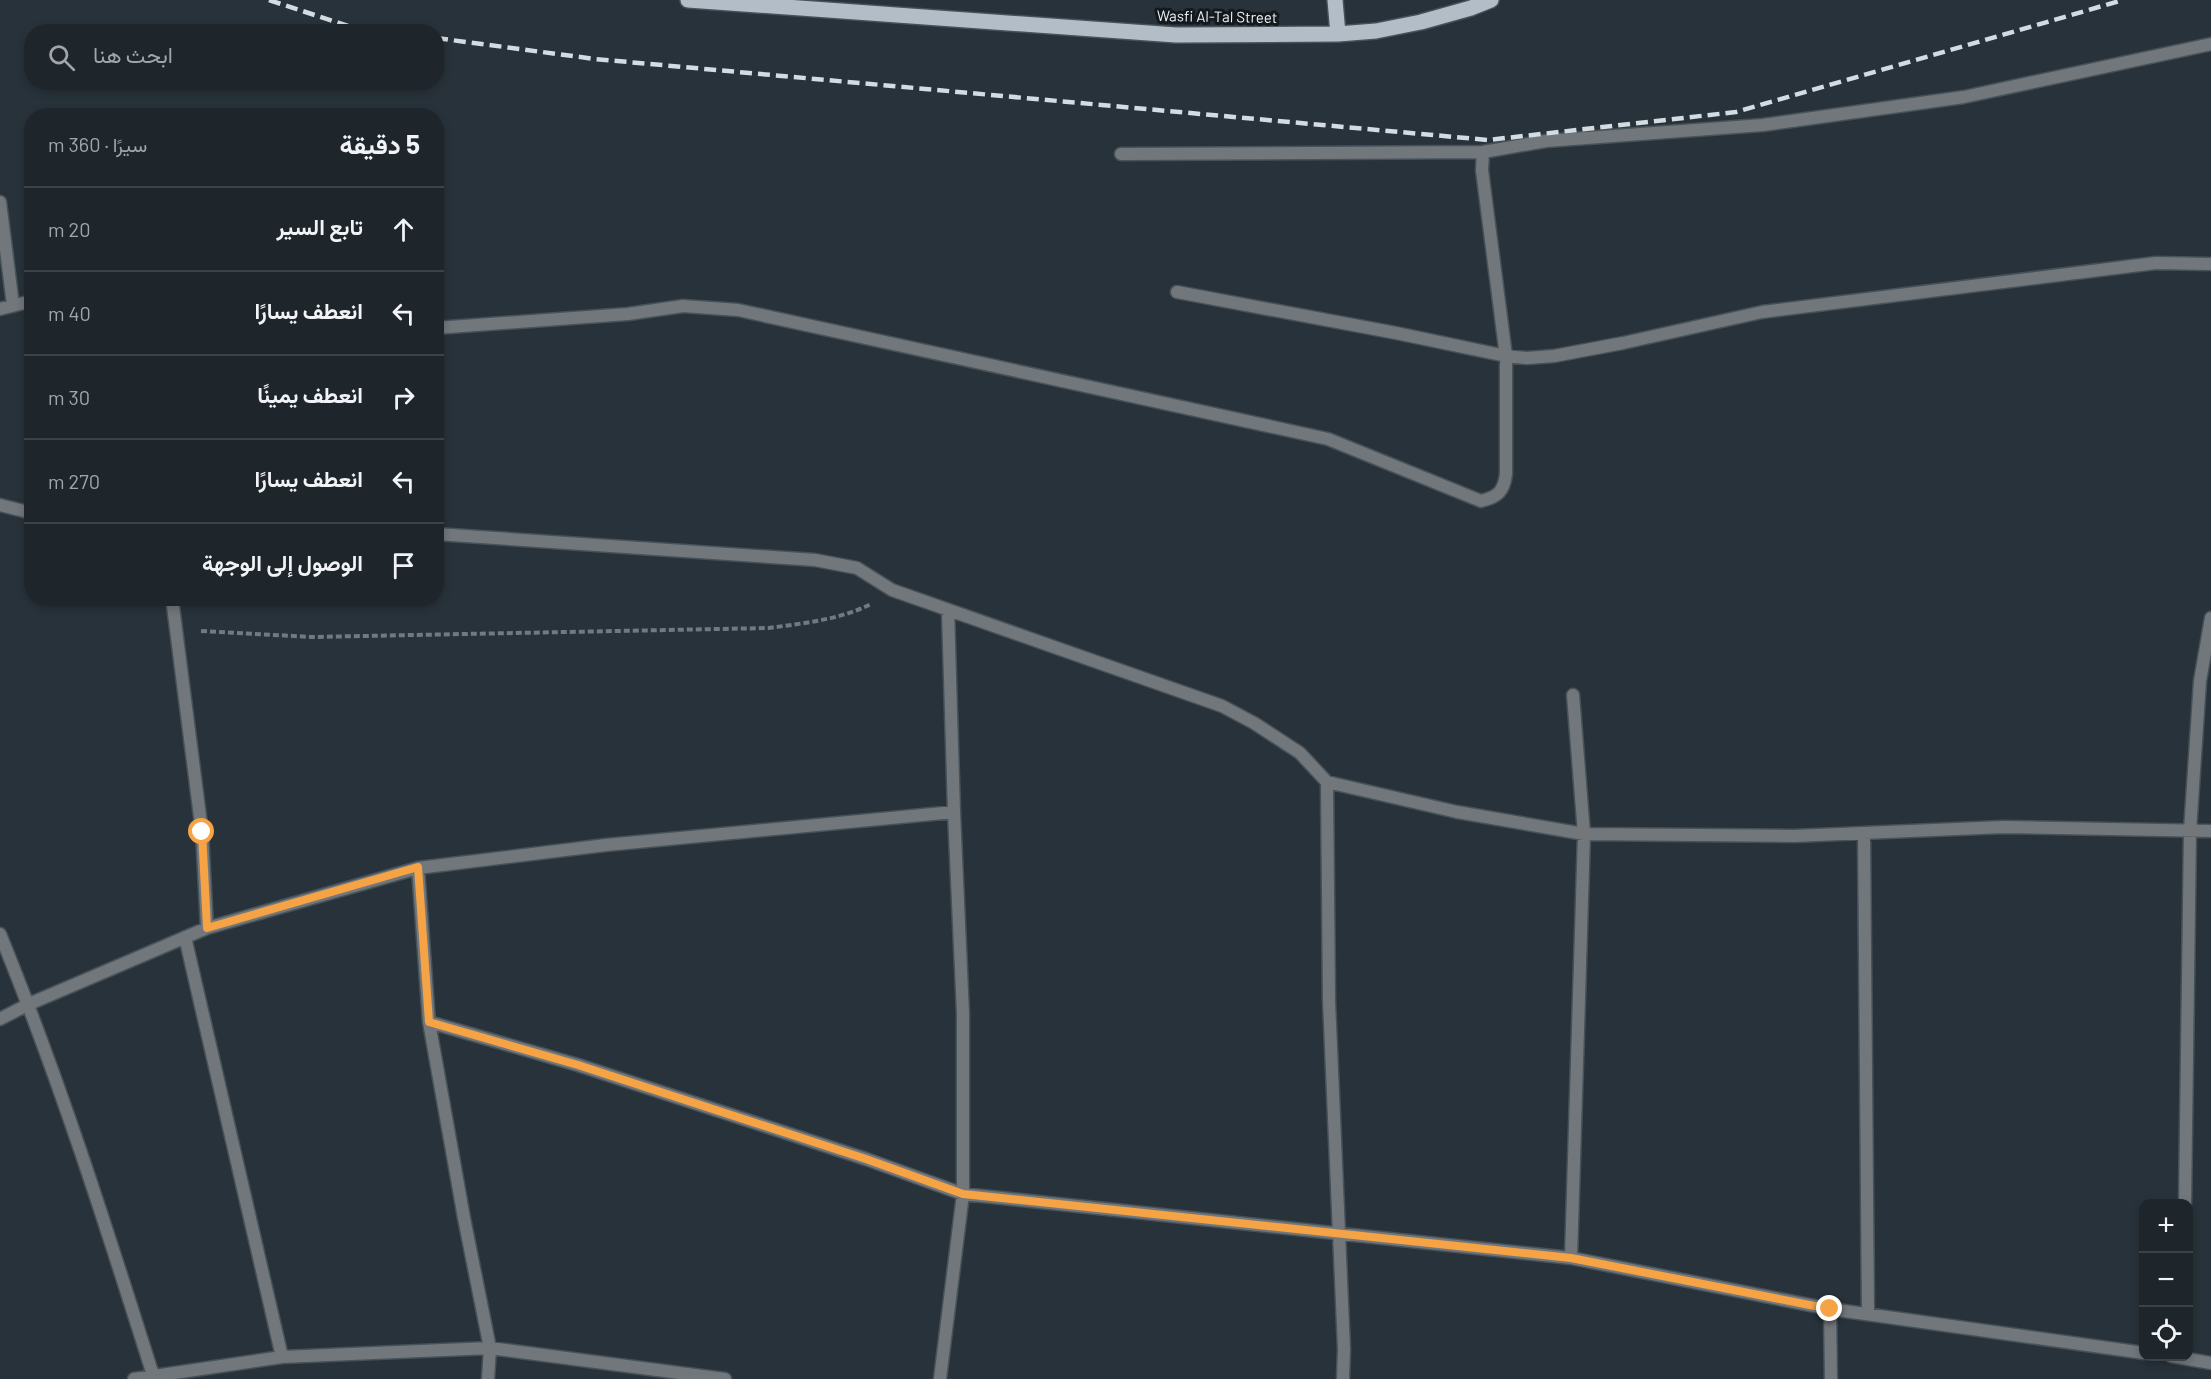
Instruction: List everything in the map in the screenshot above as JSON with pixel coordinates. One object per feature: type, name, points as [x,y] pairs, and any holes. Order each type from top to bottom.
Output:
[{"type":"main road","name":"Wasfi Al-Tal Street","points":[[688,0],[1176,35],[1338,34],[1376,31],[1421,22],[1491,0]]},
{"type":"main road","points":[[1335,0],[1338,34]]},
{"type":"street","points":[[1121,154],[1483,152],[1546,141],[1763,125],[1964,97],[2211,44]]},
{"type":"street","points":[[444,327],[628,314],[683,306],[738,310],[1328,439],[1481,501],[1500,494],[1504,486],[1506,356],[1482,170],[1483,152]]},
{"type":"street","points":[[0,202],[13,305]]},
{"type":"street","points":[[1178,292],[1506,356],[1527,358],[1554,356],[1623,343],[1762,312],[2156,263],[2211,264]]},
{"type":"street","points":[[0,309],[24,303]]},
{"type":"street","points":[[0,506],[24,511]]},
{"type":"street","points":[[444,535],[815,560],[857,568],[892,590],[1222,706],[1254,723],[1300,753],[1327,782],[1457,812],[1584,834],[1794,836],[2003,827],[2211,831]]},
{"type":"street","points":[[173,606],[202,832],[207,928]]},
{"type":"street","points":[[940,1379],[963,1194],[963,1014],[948,611]]},
{"type":"street","points":[[2185,1199],[2190,831],[2200,681],[2211,618]]},
{"type":"street","points":[[1571,1258],[1584,834],[1573,695]]},
{"type":"street","points":[[1327,782],[1329,1001],[1343,1379]]},
{"type":"street","points":[[0,1019],[29,1004],[207,928],[418,867],[606,845],[954,812]]},
{"type":"street","points":[[1864,833],[1868,1314]]},
{"type":"street","points":[[418,867],[429,1022],[490,1348],[488,1379]]},
{"type":"street","points":[[0,934],[29,1004],[96,1196],[153,1375]]},
{"type":"street","points":[[185,937],[282,1357]]},
{"type":"street","points":[[429,1022],[578,1065],[866,1159],[963,1194],[1571,1258],[1830,1309],[2139,1352]]},
{"type":"street","points":[[1830,1309],[1831,1379]]},
{"type":"street","points":[[134,1379],[282,1357],[490,1348],[725,1379]]},
{"type":"street","points":[[2193,1360],[2211,1363]]},
{"type":"path","points":[[175,630],[312,637],[769,628],[821,621],[850,613],[869,605],[892,590]]},
{"type":"railway","points":[[269,0],[342,24]]},
{"type":"railway","points":[[444,39],[595,59],[1488,140],[1736,112],[2123,0]]},
{"type":"route","points":[[202,832],[207,928],[418,867],[429,1022],[578,1065],[866,1159],[963,1194],[1571,1258],[1830,1309]]}]
